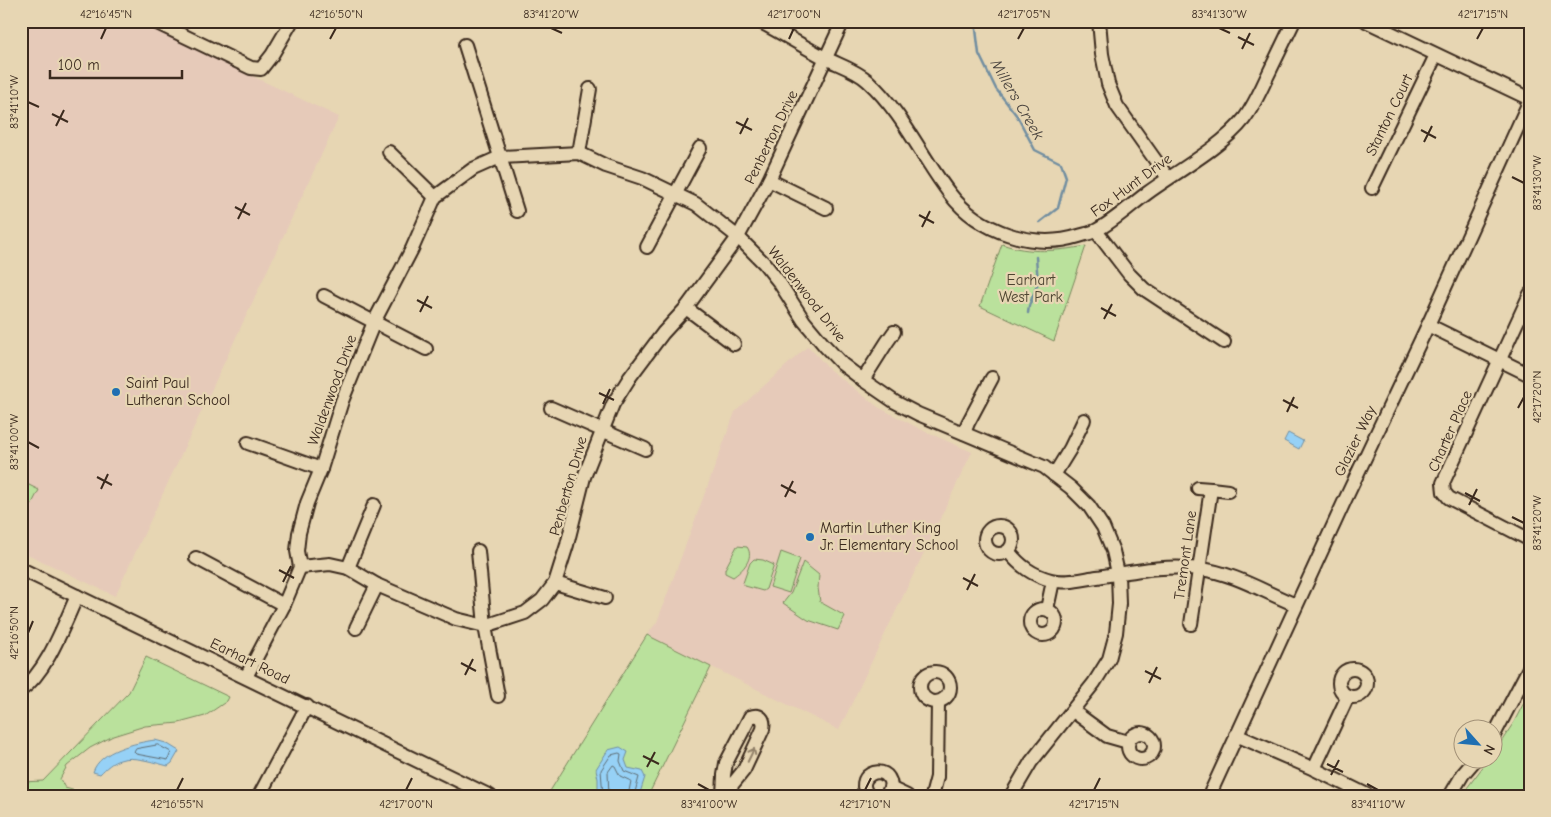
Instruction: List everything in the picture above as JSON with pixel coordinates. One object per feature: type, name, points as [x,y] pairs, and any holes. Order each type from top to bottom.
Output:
[{"type":"street","points":[[153,21],[251,68],[261,69],[272,55],[292,21]]},
{"type":"street","name":"Fox Hunt Drive","points":[[759,21],[867,80],[896,114],[951,196],[966,210],[981,221],[1002,232],[1023,239],[1048,241],[1068,240],[1096,231],[1229,135],[1244,119],[1256,100],[1294,21]]},
{"type":"street","name":"Penberton Drive","points":[[485,626],[525,613],[542,600],[555,582],[568,545],[584,477],[613,404],[663,332],[686,308],[738,237],[769,180],[843,21]]},
{"type":"street","points":[[1099,21],[1102,54],[1108,84],[1117,106],[1168,178]]},
{"type":"street","points":[[1366,21],[1530,99]]},
{"type":"street","points":[[465,45],[517,211]]},
{"type":"street","name":"Stanton Court","points":[[1372,188],[1436,55]]},
{"type":"street","points":[[579,153],[590,89]]},
{"type":"street","name":"Glazier Way","points":[[1209,796],[1296,605],[1428,325],[1530,99]]},
{"type":"street","points":[[647,247],[700,148]]},
{"type":"street","points":[[389,152],[435,197]]},
{"type":"street","name":"Waldenwood Drive","points":[[246,677],[284,605],[300,567],[297,551],[306,503],[321,469],[342,401],[374,322],[412,248],[435,197],[473,169],[500,157],[579,153],[606,166],[642,178],[696,204],[738,237],[780,282],[804,321],[824,346],[842,364],[895,402],[1044,467],[1071,488],[1089,506],[1103,527],[1113,551],[1118,573],[1119,604],[1116,633],[1109,659],[1094,683],[1031,762],[1011,796]]},
{"type":"street","points":[[769,180],[826,208]]},
{"type":"street","points":[[1096,231],[1129,274],[1144,289],[1224,342]]},
{"type":"street","name":"Charter Place","points":[[1530,294],[1444,483],[1444,492],[1449,498],[1530,540]]},
{"type":"street","name":"Waldenwood Drive","points":[[324,296],[426,348]]},
{"type":"street","points":[[686,308],[734,344]]},
{"type":"street","points":[[1428,325],[1530,375]]},
{"type":"street","points":[[864,380],[894,332]]},
{"type":"street","points":[[964,433],[992,378]]},
{"type":"street","points":[[551,408],[645,449]]},
{"type":"street","points":[[1054,475],[1070,449],[1084,420]]},
{"type":"street","name":"Waldenwood Drive","points":[[248,443],[321,469]]},
{"type":"street","name":"Tremont Lane","points":[[1191,624],[1199,568],[1204,488],[1228,491]]},
{"type":"street","points":[[348,568],[374,505]]},
{"type":"street","points":[[478,551],[485,626],[498,696]]},
{"type":"street","points":[[1008,551],[1019,565],[1053,581],[1160,568],[1199,568],[1250,583],[1296,605]]},
{"type":"street","points":[[196,558],[284,605]]},
{"type":"street","points":[[300,567],[330,564],[348,568],[377,585],[456,619],[485,626]]},
{"type":"street","name":"Earhart Road","points":[[21,569],[490,796]]},
{"type":"street","points":[[1047,609],[1053,581]]},
{"type":"street","points":[[555,582],[605,598]]},
{"type":"street","points":[[356,628],[377,585]]},
{"type":"street","points":[[21,690],[32,680],[48,657],[77,596]]},
{"type":"street","points":[[1502,720],[1530,666]]},
{"type":"street","points":[[1314,769],[1348,696]]},
{"type":"street","points":[[932,796],[937,777],[938,702]]},
{"type":"street","points":[[259,796],[307,706]]},
{"type":"street","points":[[1072,711],[1107,736],[1128,742]]},
{"type":"street","points":[[758,716],[762,718],[764,723],[763,729],[744,770],[723,795],[726,763],[750,717],[758,716]]},
{"type":"street","points":[[1236,735],[1314,769],[1369,796]]},
{"type":"street","points":[[1450,796],[1466,770]]},
{"type":"street","points":[[869,796],[865,790],[864,781],[874,772],[883,773],[887,776],[890,784],[888,792],[907,796]]},
{"type":"street","name":"Earhart Road","points":[[465,784],[481,796]]},
{"type":"shaded area","name":"Saint Paul Lutheran School","points":[[21,21],[136,21],[339,117],[115,596],[21,551]]},
{"type":"shaded area","name":"Martin Luther King Jr. Elementary School","points":[[808,346],[830,370],[878,407],[924,431],[972,452],[839,730],[647,635],[657,622],[735,412]]},
{"type":"green space","name":"Earhart West Park","points":[[1002,244],[1044,251],[1086,246],[1054,341],[980,306]]},
{"type":"green space","points":[[21,481],[39,490],[27,513],[21,510]]},
{"type":"green space","points":[[737,546],[747,547],[749,555],[746,564],[733,577],[725,573],[725,569]]},
{"type":"green space","points":[[781,552],[800,559],[789,593],[770,587]]},
{"type":"green space","points":[[754,559],[763,560],[774,565],[766,589],[763,591],[745,586],[743,583],[750,563]]},
{"type":"green space","points":[[803,562],[819,575],[820,602],[845,616],[838,630],[808,620],[783,603],[791,593]]},
{"type":"green space","points":[[647,635],[711,667],[648,796],[547,796]]},
{"type":"green space","points":[[146,657],[229,697],[227,701],[205,716],[179,723],[145,726],[113,736],[90,748],[67,766],[60,779],[65,788],[83,793],[101,790],[122,791],[143,796],[21,796],[21,782],[43,781],[129,692]]},
{"type":"green space","points":[[1530,691],[1530,796],[1461,796],[1480,770],[1504,770],[1504,738]]},
{"type":"water","points":[[1288,433],[1303,441],[1299,449],[1284,441]]},
{"type":"water","points":[[155,740],[166,743],[179,751],[168,766],[131,758],[117,761],[100,774],[93,772],[97,764],[110,753],[138,743]]},
{"type":"water","points":[[620,747],[628,752],[625,760],[628,768],[642,771],[645,777],[639,796],[598,796],[596,769],[608,750]]},
{"type":"waterway","name":"Millers Creek","points":[[975,21],[979,54],[996,89],[1017,116],[1035,150],[1061,163],[1066,177],[1058,208],[1040,222]]},
{"type":"waterway","name":"Millers Creek","points":[[1028,313],[1038,283],[1036,257]]},
{"type":"place","name":"Saint Paul Lutheran School","points":[[116,392]]},
{"type":"place","name":"Martin Luther King Jr. Elementary School","points":[[810,537]]}]
